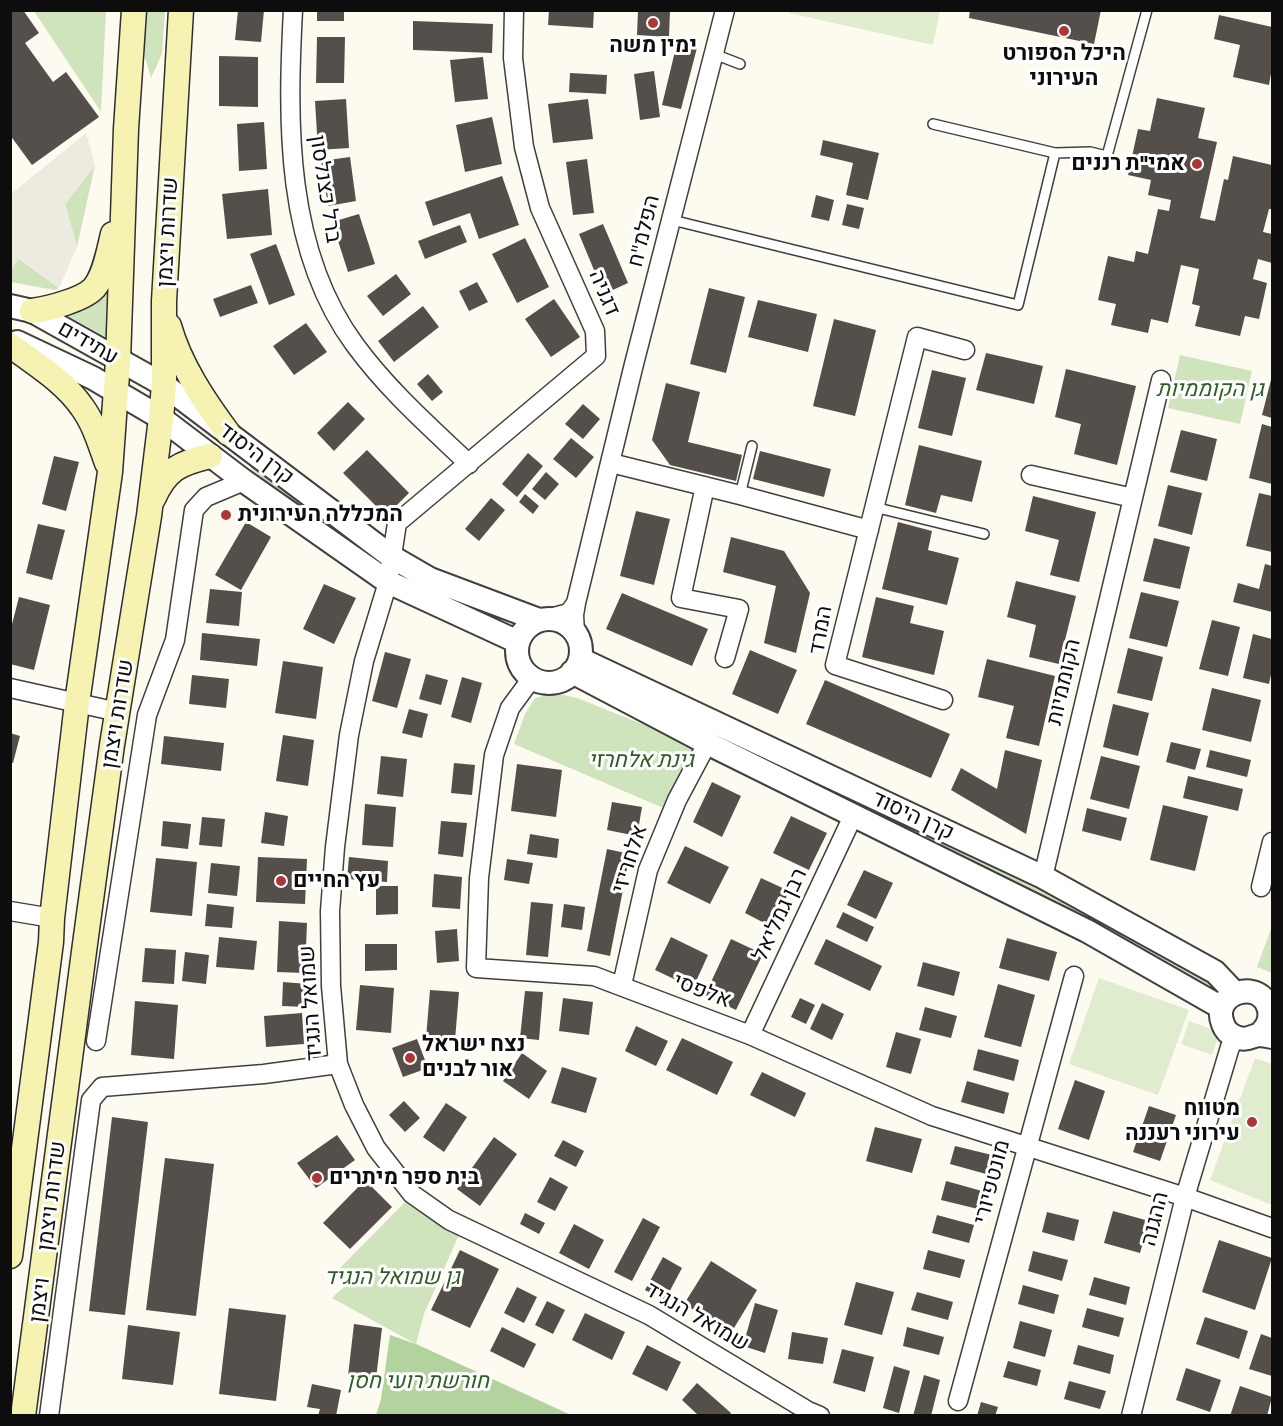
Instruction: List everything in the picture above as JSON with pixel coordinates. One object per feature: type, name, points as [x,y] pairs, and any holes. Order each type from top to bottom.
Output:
[{"type":"main road","name":"שדרות ויצמן","points":[[10,1256],[51,942],[77,703],[110,472],[118,361],[134,10]]},
{"type":"main road","name":"שדרות ויצמן","points":[[23,1416],[85,944],[148,516],[164,385],[164,301],[182,10]]},
{"type":"main road","points":[[21,309],[50,309],[95,287],[102,271],[124,194]]},
{"type":"main road","points":[[164,301],[171,333],[183,361],[201,394],[228,433]]},
{"type":"main road","points":[[10,345],[67,389],[82,407],[92,425],[110,472]]},
{"type":"main road","points":[[148,516],[159,487],[172,470],[189,461],[210,456]]},
{"type":"street","name":"ברל כצנלסון","points":[[293,10],[289,81],[292,163],[306,243],[329,300],[355,344],[400,399],[469,464]]},
{"type":"street","name":"דגניה","points":[[388,582],[397,523],[596,356],[595,331],[540,208],[524,147],[513,58],[514,10]]},
{"type":"street","name":"הפלמ\"ח","points":[[575,633],[576,603],[635,360],[725,10]]},
{"type":"street","name":"עתידים","points":[[21,309],[164,385]]},
{"type":"street","name":"המרד","points":[[943,700],[835,665],[917,337],[965,350]]},
{"type":"street","name":"עתידים","points":[[10,339],[93,378],[160,418]]},
{"type":"street","name":"הקוממיות","points":[[1043,877],[1161,380]]},
{"type":"street","name":"קרן היסוד","points":[[164,385],[392,556],[430,579],[544,619]]},
{"type":"street","name":"קרן היסוד","points":[[160,418],[244,481],[388,582],[518,642]]},
{"type":"street","points":[[611,463],[869,530]]},
{"type":"street","points":[[1031,475],[1132,498]]},
{"type":"street","points":[[96,1041],[147,715],[175,640],[194,510],[206,497],[244,481]]},
{"type":"street","points":[[705,486],[681,598],[739,609],[725,658]]},
{"type":"street","name":"שמואל הנגיד","points":[[388,582],[364,661],[349,735],[335,847],[330,911],[331,986],[338,1064],[354,1104],[376,1148],[412,1194],[449,1220],[650,1315],[811,1414]]},
{"type":"street","points":[[544,619],[568,625],[575,633],[581,650],[576,666],[565,678],[549,683],[532,678],[524,671],[519,662],[518,642],[522,632],[530,625],[544,619],[569,613],[576,603]]},
{"type":"street","name":"קרן היסוד","points":[[576,666],[1043,877],[1215,972],[1229,1000]]},
{"type":"street","name":"קרן היסוד","points":[[576,666],[853,816],[1229,1000]]},
{"type":"street","name":"אלפסי","points":[[532,678],[510,708],[495,755],[479,878],[476,968],[594,976],[622,985],[750,1035],[932,1116],[1026,1148],[1185,1197],[1272,1228]]},
{"type":"street","points":[[10,688],[118,712]]},
{"type":"street","name":"אלחריזי","points":[[622,985],[648,870],[677,800],[702,753]]},
{"type":"street","name":"רבן גמליאל","points":[[750,1035],[853,816]]},
{"type":"street","points":[[1261,887],[1272,842]]},
{"type":"street","points":[[10,911],[52,918]]},
{"type":"street","name":"מונטפיורי","points":[[958,1401],[1074,976]]},
{"type":"street","points":[[1251,991],[1270,1007],[1266,1036],[1244,1040],[1236,1038],[1224,1027],[1222,1020],[1229,1000],[1251,991]]},
{"type":"street","name":"ההגנה","points":[[1131,1416],[1185,1197],[1230,1047],[1236,1038]]},
{"type":"street","name":"ויצמן","points":[[49,1416],[91,1100],[102,1087],[264,1074],[338,1064]]},
{"type":"lane","points":[[933,124],[1055,153],[1090,152],[1107,156],[1147,10]]},
{"type":"lane","points":[[714,54],[740,64]]},
{"type":"lane","points":[[672,219],[1018,305],[1055,153]]},
{"type":"lane","points":[[740,495],[752,446]]},
{"type":"lane","points":[[874,507],[984,534]]},
{"type":"green space","points":[[940,10],[933,45],[789,13],[789,11]]},
{"type":"green space","points":[[34,11],[106,11],[101,112]]},
{"type":"green space","points":[[147,11],[165,11],[162,54],[151,78],[143,50]]},
{"type":"green space","points":[[95,165],[77,247],[65,204]]},
{"type":"green space","points":[[118,247],[110,339],[63,313]]},
{"type":"green space","points":[[18,258],[59,288],[54,290],[11,282],[11,271]]},
{"type":"green space","name":"גן הקוממיות","points":[[1180,355],[1252,371],[1240,424],[1168,408]]},
{"type":"green space","points":[[255,461],[363,542],[358,551],[336,537],[250,468]]},
{"type":"green space","points":[[584,667],[1039,879],[1222,985],[1213,995]]},
{"type":"green space","name":"גינת אלחרזי","points":[[555,693],[577,698],[697,746],[668,810],[514,744],[525,714],[535,698]]},
{"type":"green space","points":[[1272,926],[1272,973],[1257,967]]},
{"type":"green space","points":[[1099,978],[1189,1010],[1158,1095],[1069,1064]]},
{"type":"green space","points":[[1189,1021],[1220,1032],[1212,1055],[1181,1044]]},
{"type":"green space","name":"מטווח עירוני רעננה","points":[[1255,1058],[1272,1064],[1272,1205],[1210,1180]]},
{"type":"green space","name":"גן שמואל הנגיד","points":[[405,1202],[459,1235],[424,1314],[416,1344],[332,1298],[345,1286],[334,1274]]},
{"type":"green space","name":"חורשת רועי חסן","points":[[390,1335],[416,1344],[571,1415],[376,1415],[381,1399]]},
{"type":"shaded area","points":[[86,133],[95,165],[65,204],[77,247],[59,288],[19,258],[11,271],[11,194]]},
{"type":"building","points":[[10,10],[23,10],[39,33],[25,43],[53,82],[66,72],[99,117],[32,165],[10,135]]},
{"type":"building","points":[[238,10],[264,10],[261,42],[235,40]]},
{"type":"building","points":[[317,10],[344,10],[344,21],[317,21]]},
{"type":"building","points":[[549,10],[594,10],[593,28],[548,25]]},
{"type":"building","name":"ימין משה","points":[[638,10],[670,10],[669,37],[637,35]]},
{"type":"building","name":"היכל הספורט העירוני","points":[[970,10],[1101,10],[1094,44],[969,18]]},
{"type":"building","points":[[1219,15],[1272,27],[1272,68],[1269,85],[1233,77],[1240,45],[1214,39]]},
{"type":"building","points":[[413,21],[493,24],[492,53],[413,50]]},
{"type":"building","points":[[317,37],[345,37],[344,83],[316,83]]},
{"type":"building","points":[[678,39],[698,44],[681,109],[662,105]]},
{"type":"building","points":[[219,56],[258,57],[258,107],[219,106]]},
{"type":"building","points":[[483,57],[488,99],[455,102],[450,60]]},
{"type":"building","points":[[654,71],[660,117],[640,120],[634,74]]},
{"type":"building","points":[[570,73],[607,75],[606,94],[569,92]]},
{"type":"building","points":[[1157,98],[1205,108],[1198,138],[1217,142],[1200,218],[1215,221],[1224,179],[1228,180],[1233,156],[1272,165],[1272,209],[1269,209],[1263,232],[1272,234],[1272,263],[1258,259],[1253,279],[1267,283],[1259,319],[1245,316],[1240,336],[1195,326],[1200,306],[1192,304],[1199,269],[1181,265],[1168,323],[1151,319],[1148,333],[1111,325],[1116,304],[1098,300],[1108,256],[1134,262],[1136,251],[1148,254],[1158,209],[1169,211],[1171,200],[1148,195],[1151,180],[1128,175],[1138,129],[1150,131]]},
{"type":"building","points":[[346,99],[349,148],[318,150],[315,101]]},
{"type":"building","points":[[588,99],[593,139],[553,143],[548,104]]},
{"type":"building","points":[[492,117],[502,164],[465,172],[456,125]]},
{"type":"building","points":[[264,122],[267,169],[239,171],[237,124]]},
{"type":"building","points":[[823,140],[879,153],[868,200],[846,195],[853,163],[820,155]]},
{"type":"building","points":[[350,157],[356,201],[328,206],[321,161]]},
{"type":"building","points":[[587,159],[594,213],[573,215],[566,162]]},
{"type":"building","points":[[502,176],[519,225],[479,239],[470,213],[433,226],[425,202]]},
{"type":"building","points":[[268,189],[272,235],[227,239],[222,194]]},
{"type":"building","points":[[816,195],[834,200],[829,221],[811,217]]},
{"type":"building","points":[[847,204],[864,208],[859,229],[842,225]]},
{"type":"building","points":[[359,214],[375,264],[348,272],[332,222]]},
{"type":"building","points":[[603,224],[628,283],[604,294],[579,234]]},
{"type":"building","points":[[460,225],[467,242],[425,259],[418,241]]},
{"type":"building","points":[[525,238],[549,287],[517,303],[492,254]]},
{"type":"building","points":[[276,244],[295,295],[269,305],[250,254]]},
{"type":"building","points":[[396,274],[411,294],[383,316],[367,296]]},
{"type":"building","points":[[477,282],[488,302],[469,311],[459,291]]},
{"type":"building","points":[[251,285],[258,303],[220,317],[213,299]]},
{"type":"building","points":[[709,288],[745,297],[726,373],[690,364]]},
{"type":"building","points":[[554,299],[580,337],[551,357],[525,319]]},
{"type":"building","points":[[758,300],[817,314],[808,352],[748,337]]},
{"type":"building","points":[[423,306],[439,327],[394,362],[378,341]]},
{"type":"building","points":[[834,319],[876,330],[855,416],[813,406]]},
{"type":"building","points":[[306,323],[327,352],[294,375],[273,346]]},
{"type":"building","points":[[986,353],[1043,366],[1034,404],[976,390]]},
{"type":"building","points":[[1066,369],[1136,386],[1117,465],[1074,454],[1081,424],[1055,417]]},
{"type":"building","points":[[932,370],[966,378],[952,436],[918,428]]},
{"type":"building","points":[[428,374],[443,392],[432,401],[417,384]]},
{"type":"building","points":[[1272,376],[1272,418],[1262,415]]},
{"type":"building","points":[[666,383],[700,392],[688,442],[742,455],[736,481],[670,465],[652,440]]},
{"type":"building","points":[[348,402],[365,419],[334,451],[317,433]]},
{"type":"building","points":[[583,404],[600,419],[583,439],[565,424]]},
{"type":"building","points":[[1262,424],[1272,427],[1272,484],[1249,478]]},
{"type":"building","points":[[1181,430],[1217,439],[1207,481],[1170,472]]},
{"type":"building","points":[[571,438],[594,457],[576,478],[553,459]]},
{"type":"building","points":[[919,445],[982,461],[972,502],[941,495],[936,513],[905,505]]},
{"type":"building","points":[[367,450],[409,493],[386,516],[343,473]]},
{"type":"building","points":[[760,451],[831,469],[824,497],[753,479]]},
{"type":"building","points":[[528,453],[543,466],[517,497],[502,484]]},
{"type":"building","points":[[54,456],[79,462],[66,511],[42,504]]},
{"type":"building","points":[[546,472],[559,484],[545,500],[532,489]]},
{"type":"building","points":[[1168,485],[1202,493],[1192,535],[1158,526]]},
{"type":"building","points":[[1259,493],[1272,496],[1272,552],[1246,546]]},
{"type":"building","points":[[525,494],[539,506],[533,514],[519,502]]},
{"type":"building","points":[[1033,496],[1096,512],[1079,582],[1050,575],[1059,540],[1025,531]]},
{"type":"building","points":[[491,498],[505,510],[479,541],[465,529]]},
{"type":"building","points":[[636,511],[670,519],[654,585],[620,576]]},
{"type":"building","points":[[246,522],[271,537],[241,590],[215,575]]},
{"type":"building","points":[[898,522],[932,531],[928,550],[959,558],[947,605],[882,589]]},
{"type":"building","points":[[38,524],[65,530],[52,580],[26,573]]},
{"type":"building","points":[[731,537],[784,551],[810,593],[796,653],[764,643],[776,586],[723,572]]},
{"type":"building","points":[[1154,538],[1190,547],[1180,589],[1143,581]]},
{"type":"building","points":[[1265,564],[1272,566],[1272,612],[1233,602],[1238,583],[1259,589]]},
{"type":"building","points":[[1016,581],[1076,596],[1059,664],[1029,657],[1036,625],[1007,617]]},
{"type":"building","points":[[324,584],[356,598],[334,644],[303,629]]},
{"type":"building","points":[[210,589],[242,592],[239,626],[206,623]]},
{"type":"building","points":[[1141,592],[1179,601],[1167,647],[1129,638]]},
{"type":"building","points":[[622,593],[708,629],[692,666],[606,629]]},
{"type":"building","points":[[19,597],[50,605],[34,670],[10,664],[10,632]]},
{"type":"building","points":[[876,597],[914,606],[910,623],[944,631],[934,675],[862,657]]},
{"type":"building","points":[[1212,620],[1240,627],[1228,676],[1199,669]]},
{"type":"building","points":[[202,633],[260,639],[257,666],[200,660]]},
{"type":"building","points":[[1253,634],[1272,639],[1272,670],[1269,684],[1243,678]]},
{"type":"building","points":[[1128,648],[1163,657],[1152,701],[1117,693]]},
{"type":"building","points":[[750,650],[797,670],[778,714],[732,694]]},
{"type":"building","points":[[385,652],[411,659],[397,708],[372,701]]},
{"type":"building","points":[[987,659],[1055,676],[1039,746],[1006,738],[1014,706],[978,697]]},
{"type":"building","points":[[283,661],[323,667],[316,719],[275,713]]},
{"type":"building","points":[[426,674],[448,680],[441,705],[419,699]]},
{"type":"building","points":[[192,675],[229,679],[226,708],[189,704]]},
{"type":"building","points":[[462,677],[482,683],[471,723],[451,717]]},
{"type":"building","points":[[825,680],[950,734],[931,778],[806,724]]},
{"type":"building","points":[[1212,688],[1261,700],[1251,742],[1202,730]]},
{"type":"building","points":[[1113,704],[1149,713],[1138,756],[1103,747]]},
{"type":"building","points":[[409,709],[428,714],[422,738],[402,733]]},
{"type":"building","points":[[10,733],[20,736],[13,763],[10,762]]},
{"type":"building","points":[[283,735],[314,740],[308,786],[276,781]]},
{"type":"building","points":[[164,736],[224,743],[221,771],[161,764]]},
{"type":"building","points":[[1171,742],[1201,749],[1195,770],[1166,762]]},
{"type":"building","points":[[1005,750],[1042,760],[1026,834],[951,790],[961,768],[997,789]]},
{"type":"building","points":[[1210,750],[1251,760],[1247,777],[1206,767]]},
{"type":"building","points":[[381,756],[407,759],[403,797],[377,794]]},
{"type":"building","points":[[1101,756],[1140,766],[1129,809],[1090,799]]},
{"type":"building","points":[[454,763],[475,765],[472,795],[451,793]]},
{"type":"building","points":[[517,764],[562,770],[556,817],[511,811]]},
{"type":"building","points":[[1188,776],[1243,789],[1238,811],[1183,798]]},
{"type":"building","points":[[712,782],[741,796],[722,837],[693,822]]},
{"type":"building","points":[[612,802],[642,807],[637,836],[607,830]]},
{"type":"building","points":[[365,804],[396,807],[393,847],[362,845]]},
{"type":"building","points":[[1163,805],[1208,816],[1195,871],[1150,860]]},
{"type":"building","points":[[1087,808],[1127,818],[1121,841],[1082,831]]},
{"type":"building","points":[[265,812],[288,816],[284,846],[261,843]]},
{"type":"building","points":[[791,816],[827,833],[809,870],[773,853]]},
{"type":"building","points":[[202,817],[225,819],[222,847],[199,845]]},
{"type":"building","points":[[163,821],[191,824],[188,849],[161,846]]},
{"type":"building","points":[[441,821],[467,823],[463,857],[438,854]]},
{"type":"building","points":[[530,834],[559,839],[557,858],[527,854]]},
{"type":"building","points":[[685,846],[729,867],[710,904],[667,883]]},
{"type":"building","points":[[607,849],[630,854],[610,956],[587,951]]},
{"type":"building","name":"עץ החיים","points":[[258,857],[307,859],[305,904],[256,902]]},
{"type":"building","points":[[349,857],[388,861],[387,882],[347,879]]},
{"type":"building","points":[[156,858],[197,862],[192,916],[150,912]]},
{"type":"building","points":[[507,859],[533,863],[529,884],[504,880]]},
{"type":"building","points":[[211,863],[240,866],[237,896],[208,893]]},
{"type":"building","points":[[864,870],[893,883],[876,919],[847,905]]},
{"type":"building","points":[[434,874],[462,877],[460,909],[432,907]]},
{"type":"building","points":[[761,878],[789,891],[772,927],[745,913]]},
{"type":"building","points":[[376,886],[398,886],[398,914],[376,915]]},
{"type":"building","points":[[531,902],[553,904],[548,957],[526,955]]},
{"type":"building","points":[[207,904],[234,907],[232,928],[205,926]]},
{"type":"building","points":[[564,904],[585,907],[582,930],[561,927]]},
{"type":"building","points":[[843,912],[874,927],[867,942],[836,927]]},
{"type":"building","points":[[279,921],[307,923],[305,973],[277,972]]},
{"type":"building","points":[[457,929],[459,961],[437,963],[435,931]]},
{"type":"building","points":[[219,937],[257,941],[254,970],[216,967]]},
{"type":"building","points":[[671,937],[708,955],[693,988],[655,970]]},
{"type":"building","points":[[1007,938],[1057,952],[1049,981],[999,968]]},
{"type":"building","points":[[731,939],[763,954],[736,1010],[705,995]]},
{"type":"building","points":[[826,939],[882,966],[870,991],[814,964]]},
{"type":"building","points":[[365,944],[397,944],[397,970],[365,971]]},
{"type":"building","points":[[145,948],[176,950],[174,984],[142,982]]},
{"type":"building","points":[[185,952],[209,955],[206,984],[182,981]]},
{"type":"building","points":[[923,962],[960,972],[954,996],[917,986]]},
{"type":"building","points":[[283,982],[308,984],[307,1007],[282,1006]]},
{"type":"building","points":[[998,984],[1035,995],[1021,1047],[984,1037]]},
{"type":"building","points":[[360,985],[394,988],[391,1033],[356,1030]]},
{"type":"building","points":[[430,990],[459,992],[455,1040],[426,1038]]},
{"type":"building","points":[[525,991],[543,992],[539,1040],[520,1038]]},
{"type":"building","points":[[563,998],[593,1002],[589,1035],[559,1031]]},
{"type":"building","points":[[800,998],[815,1005],[806,1024],[791,1017]]},
{"type":"building","points":[[135,1001],[178,1005],[174,1059],[131,1055]]},
{"type":"building","points":[[822,1003],[844,1014],[832,1040],[810,1029]]},
{"type":"building","points":[[925,1007],[957,1016],[951,1038],[919,1030]]},
{"type":"building","points":[[302,1013],[304,1044],[266,1047],[264,1016]]},
{"type":"building","points":[[636,1026],[668,1041],[656,1066],[625,1051]]},
{"type":"building","points":[[896,1032],[921,1039],[911,1074],[886,1067]]},
{"type":"building","points":[[682,1038],[733,1062],[717,1095],[666,1070]]},
{"type":"building","name":"נצח ישראל אור לבנים","points":[[417,1039],[428,1068],[403,1077],[392,1048]]},
{"type":"building","points":[[978,1049],[1019,1060],[1014,1081],[973,1070]]},
{"type":"building","points":[[522,1053],[547,1071],[529,1099],[503,1081]]},
{"type":"building","points":[[562,1067],[597,1078],[586,1113],[551,1103]]},
{"type":"building","points":[[762,1072],[806,1093],[795,1117],[750,1095]]},
{"type":"building","points":[[1075,1080],[1105,1091],[1089,1140],[1058,1129]]},
{"type":"building","points":[[967,1081],[1009,1093],[1004,1114],[961,1102]]},
{"type":"building","points":[[404,1101],[420,1118],[405,1132],[389,1115]]},
{"type":"building","points":[[446,1103],[467,1117],[444,1152],[423,1137]]},
{"type":"building","points":[[1149,1106],[1176,1115],[1160,1161],[1133,1152]]},
{"type":"building","points":[[112,1117],[148,1122],[125,1315],[89,1311]]},
{"type":"building","points":[[875,1127],[922,1139],[912,1173],[866,1161]]},
{"type":"building","points":[[337,1135],[355,1160],[316,1188],[297,1163]]},
{"type":"building","points":[[494,1137],[517,1154],[480,1206],[457,1189]]},
{"type":"building","points":[[563,1140],[584,1151],[576,1167],[554,1156]]},
{"type":"building","points":[[955,1146],[992,1155],[986,1174],[950,1164]]},
{"type":"building","points":[[165,1158],[214,1164],[196,1316],[146,1310]]},
{"type":"building","points":[[550,1177],[568,1187],[555,1211],[537,1202]]},
{"type":"building","points":[[365,1180],[392,1207],[350,1249],[323,1223]]},
{"type":"building","points":[[946,1181],[982,1191],[978,1209],[941,1200]]},
{"type":"building","points":[[1113,1211],[1149,1221],[1140,1253],[1104,1243]]},
{"type":"building","points":[[1047,1212],[1079,1220],[1074,1241],[1042,1232]]},
{"type":"building","points":[[525,1213],[545,1223],[539,1234],[520,1224]]},
{"type":"building","points":[[937,1215],[974,1225],[969,1243],[932,1233]]},
{"type":"building","points":[[643,1218],[660,1227],[632,1281],[614,1272]]},
{"type":"building","points":[[574,1224],[604,1240],[589,1269],[559,1253]]},
{"type":"building","points":[[1219,1240],[1272,1258],[1255,1310],[1202,1292]]},
{"type":"building","points":[[460,1250],[499,1269],[470,1328],[431,1310]]},
{"type":"building","points":[[928,1250],[965,1260],[960,1278],[923,1269]]},
{"type":"building","points":[[1033,1251],[1068,1260],[1062,1281],[1028,1271]]},
{"type":"building","points":[[663,1257],[682,1268],[665,1300],[645,1290]]},
{"type":"building","points":[[711,1261],[757,1290],[731,1333],[684,1304]]},
{"type":"building","points":[[1094,1277],[1130,1287],[1126,1305],[1089,1295]]},
{"type":"building","points":[[856,1282],[894,1292],[882,1335],[844,1325]]},
{"type":"building","points":[[1023,1285],[1059,1295],[1054,1314],[1018,1304]]},
{"type":"building","points":[[517,1287],[537,1297],[524,1323],[504,1313]]},
{"type":"building","points":[[917,1292],[953,1302],[948,1320],[911,1310]]},
{"type":"building","points":[[547,1301],[565,1310],[553,1334],[535,1325]]},
{"type":"building","points":[[755,1303],[778,1310],[765,1353],[743,1346]]},
{"type":"building","points":[[229,1308],[286,1315],[276,1401],[219,1394]]},
{"type":"building","points":[[1087,1308],[1124,1318],[1119,1337],[1082,1327]]},
{"type":"building","points":[[585,1313],[625,1332],[612,1360],[572,1340]]},
{"type":"building","points":[[1205,1317],[1248,1331],[1239,1359],[1196,1344]]},
{"type":"building","points":[[1020,1321],[1052,1330],[1045,1357],[1013,1348]]},
{"type":"building","points":[[354,1324],[382,1328],[376,1379],[348,1376]]},
{"type":"building","points":[[128,1325],[180,1332],[173,1385],[122,1379]]},
{"type":"building","points":[[502,1327],[536,1344],[524,1368],[490,1351]]},
{"type":"building","points":[[907,1327],[944,1337],[939,1355],[903,1346]]},
{"type":"building","points":[[792,1332],[828,1338],[823,1364],[788,1359]]},
{"type":"building","points":[[1261,1334],[1272,1338],[1272,1376],[1249,1369]]},
{"type":"building","points":[[647,1345],[681,1362],[667,1391],[632,1374]]},
{"type":"building","points":[[1078,1345],[1114,1355],[1110,1374],[1073,1364]]},
{"type":"building","points":[[842,1349],[874,1357],[865,1392],[833,1383]]},
{"type":"building","points":[[1008,1361],[1041,1370],[1037,1386],[1003,1377]]},
{"type":"building","points":[[894,1366],[910,1371],[899,1413],[883,1408]]},
{"type":"building","points":[[1186,1368],[1221,1380],[1210,1412],[1176,1400]]},
{"type":"building","points":[[924,1375],[940,1380],[931,1416],[913,1416]]},
{"type":"building","points":[[1069,1381],[1106,1391],[1100,1409],[1064,1399]]},
{"type":"building","points":[[697,1383],[731,1413],[729,1416],[699,1416],[682,1400]]},
{"type":"building","points":[[312,1384],[341,1390],[336,1416],[318,1416],[320,1409],[307,1407]]},
{"type":"building","points":[[1240,1386],[1272,1397],[1267,1416],[1230,1416]]},
{"type":"building","points":[[981,1402],[998,1407],[995,1416],[977,1416]]},
{"type":"place","name":"ימין משה","points":[[653,23]]},
{"type":"place","name":"היכל הספורט העירוני","points":[[1064,31]]},
{"type":"place","name":"אמי\"ת רננים","points":[[1197,164]]},
{"type":"place","name":"המכללה העירונית","points":[[226,515]]},
{"type":"place","name":"עץ החיים","points":[[281,881]]},
{"type":"place","name":"נצח ישראל אור לבנים","points":[[410,1058]]},
{"type":"place","name":"מטווח עירוני רעננה","points":[[1252,1122]]},
{"type":"place","name":"בית ספר מיתרים","points":[[317,1178]]}]
